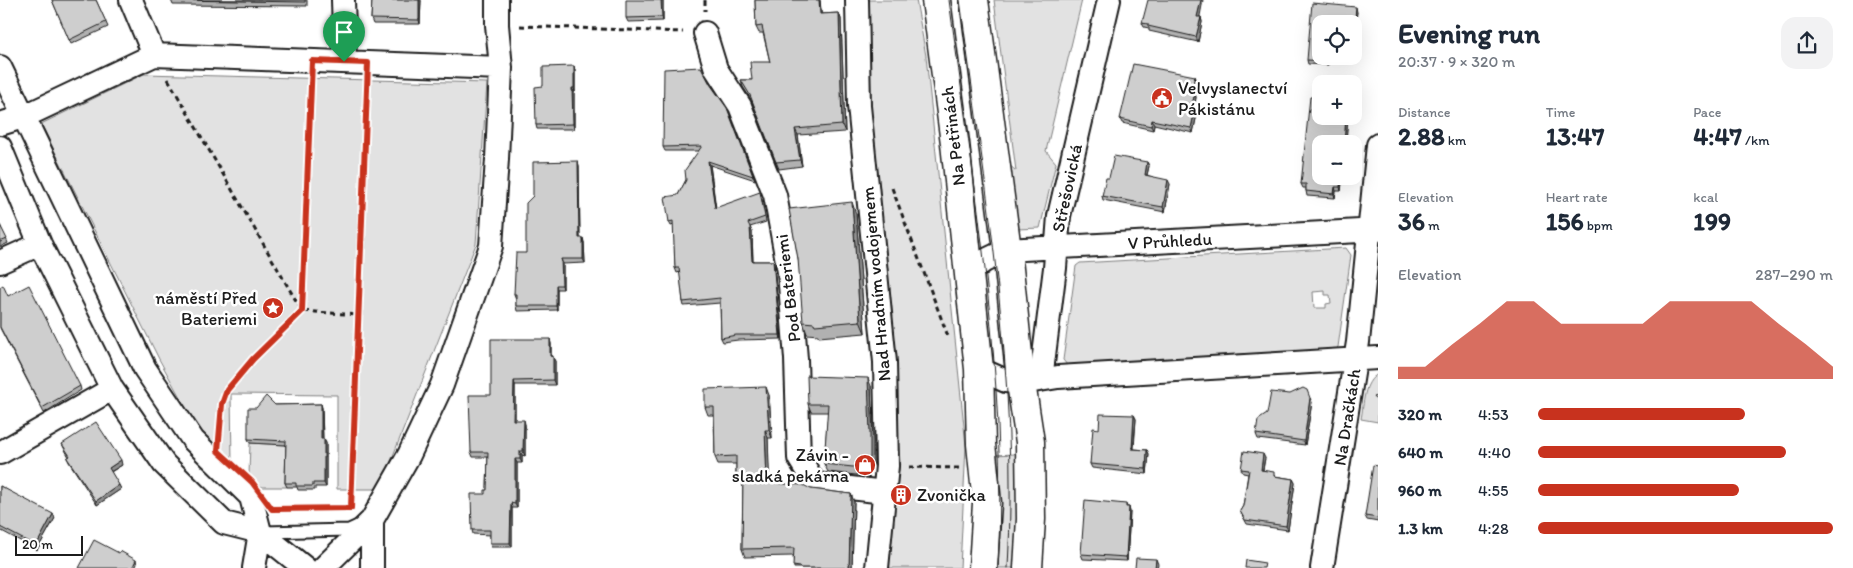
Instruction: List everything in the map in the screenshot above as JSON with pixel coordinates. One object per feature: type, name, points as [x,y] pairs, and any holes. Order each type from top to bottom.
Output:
[{"type":"street","points":[[131,0],[154,55]]},
{"type":"street","points":[[343,0],[344,62]]},
{"type":"street","points":[[323,568],[372,520],[410,455],[442,385],[490,246],[497,159],[501,68],[497,25],[498,0]]},
{"type":"street","name":"Nad Hradním vodojemem","points":[[857,0],[859,106],[885,362],[887,466],[877,568]]},
{"type":"street","name":"Na Petřinách","points":[[936,0],[968,273]]},
{"type":"street","points":[[974,0],[1007,250]]},
{"type":"street","name":"Střešovická","points":[[1028,568],[1031,520],[1031,381],[1055,268],[1055,248],[1059,216],[1109,0]]},
{"type":"street","name":"Pod Bateriemi","points":[[705,33],[716,69],[740,106],[774,194],[789,272],[796,359],[799,458],[815,484],[885,492]]},
{"type":"street","points":[[0,124],[24,117],[154,55],[501,68]]},
{"type":"street","points":[[0,67],[145,369],[193,440],[251,497],[260,532],[254,568]]},
{"type":"street","name":"Na Dračkách","points":[[1322,568],[1374,230],[1378,145]]},
{"type":"street","points":[[0,147],[40,244],[112,389],[164,464],[224,523],[260,532],[305,568]]},
{"type":"street","name":"V Průhledu","points":[[968,273],[989,258],[1007,250],[1374,230]]},
{"type":"street","points":[[0,262],[40,244]]},
{"type":"street","name":"Střešovická","points":[[1007,250],[1031,381]]},
{"type":"street","points":[[968,273],[979,369],[981,444],[987,503],[983,568]]},
{"type":"street","points":[[979,369],[1006,381],[1031,381],[1378,358]]},
{"type":"street","points":[[0,453],[112,389]]},
{"type":"street","points":[[372,520],[372,568]]},
{"type":"lane","points":[[260,532],[349,530],[372,520]]},
{"type":"path","points":[[517,26],[705,33]]},
{"type":"path","points":[[154,55],[302,311]]},
{"type":"path","points":[[218,439],[222,404],[227,390],[253,359],[302,311],[312,61]]},
{"type":"path","points":[[272,509],[351,508],[368,63]]},
{"type":"path","points":[[864,161],[886,174],[948,337],[953,344]]},
{"type":"path","points":[[302,311],[358,316]]},
{"type":"path","points":[[887,466],[961,468]]},
{"type":"shaded area","points":[[868,0],[916,0],[926,56],[966,446],[960,568],[885,568],[900,462],[870,96]]},
{"type":"shaded area","points":[[994,0],[1082,0],[1046,151],[1056,163],[1040,228],[1017,229],[1007,163],[1016,171]]},
{"type":"shaded area","name":"náměstí Před Bateriemi","points":[[144,74],[487,83],[476,244],[380,489],[337,489],[337,395],[231,394],[232,462],[198,430],[159,359],[41,124]]},
{"type":"shaded area","points":[[1346,248],[1351,255],[1338,347],[1335,350],[1068,366],[1063,360],[1076,266],[1080,263]],"holes":[[[1325,291],[1325,295],[1330,295],[1331,303],[1326,304],[1326,308],[1314,308],[1313,292]]]},
{"type":"shaded area","points":[[1378,374],[1378,422],[1361,419],[1369,382]]},
{"type":"shaded area","points":[[250,443],[287,445],[287,487],[263,487],[254,484],[249,475]]},
{"type":"shaded area","points":[[1022,450],[1014,568],[993,568],[995,455],[1014,454],[1016,451]]},
{"type":"building","points":[[52,0],[96,0],[106,22],[69,40]]},
{"type":"building","points":[[171,0],[305,0],[305,2]]},
{"type":"building","points":[[372,0],[419,0],[419,20],[371,19]]},
{"type":"building","points":[[626,0],[661,0],[662,17],[626,18]]},
{"type":"building","points":[[755,0],[819,0],[820,14],[839,13],[842,125],[795,129],[800,160],[776,162],[750,95],[741,80],[752,80],[750,62],[770,62],[762,26],[756,27]]},
{"type":"building","points":[[1148,0],[1201,0],[1197,17],[1201,17],[1196,37],[1142,23]]},
{"type":"building","points":[[1312,3],[1356,7],[1355,15],[1312,15],[1312,60],[1307,60]]},
{"type":"building","points":[[1133,64],[1195,76],[1191,92],[1195,93],[1192,104],[1196,105],[1191,128],[1152,120],[1151,126],[1120,119]]},
{"type":"building","points":[[574,66],[574,88],[572,88],[573,124],[536,125],[535,87],[543,86],[543,67]]},
{"type":"building","points":[[701,67],[710,84],[727,108],[753,176],[708,161],[715,208],[760,192],[765,217],[748,223],[750,227],[752,261],[773,261],[780,335],[736,335],[721,338],[720,298],[683,302],[679,268],[675,268],[673,221],[669,222],[665,197],[678,195],[686,180],[685,170],[702,146],[663,147],[664,69]]},
{"type":"building","points":[[1310,97],[1312,97],[1312,125],[1345,125],[1345,135],[1312,135],[1312,185],[1340,185],[1340,187],[1335,187],[1334,194],[1306,191],[1306,184],[1301,184]]},
{"type":"building","points":[[1114,156],[1147,162],[1145,175],[1168,180],[1163,207],[1102,196],[1106,178],[1109,178]]},
{"type":"building","points":[[578,161],[579,238],[583,238],[583,259],[561,259],[562,285],[556,285],[556,306],[516,306],[516,294],[514,294],[516,253],[526,253],[526,203],[533,196],[533,162]]},
{"type":"building","points":[[852,202],[860,321],[815,325],[814,323],[803,322],[798,259],[789,209]]},
{"type":"building","points":[[0,225],[7,239],[0,242]]},
{"type":"building","points":[[3,285],[8,296],[29,285],[80,386],[42,408],[0,327],[0,287]]},
{"type":"building","points":[[491,339],[550,339],[550,356],[553,357],[553,380],[514,381],[513,420],[524,420],[523,451],[520,451],[520,459],[515,459],[515,504],[511,503],[510,543],[490,543],[490,530],[472,530],[471,494],[485,494],[485,490],[487,490],[488,452],[471,452],[469,395],[491,395]]},
{"type":"building","points":[[807,376],[868,378],[870,457],[867,462],[853,467],[824,464],[828,404],[808,404]]},
{"type":"building","points":[[766,387],[769,430],[765,430],[767,483],[803,485],[811,489],[851,494],[849,568],[800,568],[793,566],[794,548],[742,549],[743,474],[736,474],[736,456],[715,457],[714,407],[705,407],[705,389]]},
{"type":"building","points":[[1303,388],[1307,390],[1310,398],[1304,441],[1256,434],[1258,420],[1267,414],[1271,392],[1290,394]]},
{"type":"building","points":[[266,396],[275,405],[321,404],[321,439],[324,439],[324,483],[313,483],[313,486],[296,486],[296,483],[285,483],[286,441],[248,439],[248,408],[256,408]]},
{"type":"building","points":[[1100,414],[1134,415],[1132,449],[1147,450],[1146,469],[1090,464],[1093,428],[1099,429]]},
{"type":"building","points":[[96,422],[121,460],[109,468],[119,485],[96,501],[67,458],[70,456],[62,444]]},
{"type":"building","points":[[1244,451],[1263,454],[1261,470],[1274,472],[1274,476],[1293,479],[1286,526],[1245,520],[1240,511],[1243,506],[1249,470],[1241,469]]},
{"type":"building","points":[[1373,465],[1378,466],[1378,518],[1365,516]]},
{"type":"building","points":[[0,486],[53,514],[36,546],[0,527]]},
{"type":"building","points":[[1085,500],[1126,504],[1126,507],[1129,507],[1126,557],[1081,554]]},
{"type":"building","points":[[94,540],[136,560],[132,568],[79,568]]},
{"type":"building","points":[[1136,558],[1156,559],[1155,568],[1135,568]]},
{"type":"building","points":[[1246,560],[1265,563],[1264,568],[1245,568]]},
{"type":"tram line","points":[[949,0],[987,283],[998,426],[1000,497],[998,568]]},
{"type":"tram line","points":[[960,0],[998,283],[1009,426],[1008,568]]},
{"type":"place","name":"Velvyslanectví Pákistánu","points":[[1162,98]]},
{"type":"place","name":"náměstí Před Bateriemi","points":[[273,308]]},
{"type":"place","name":"Závin - sladká pekárna","points":[[865,465]]},
{"type":"place","name":"Zvonička","points":[[901,495]]},
{"type":"route","points":[[312,61],[344,62],[368,63],[351,508],[272,509],[252,482],[218,451],[222,404],[227,390],[253,359],[302,311],[312,61]]}]
